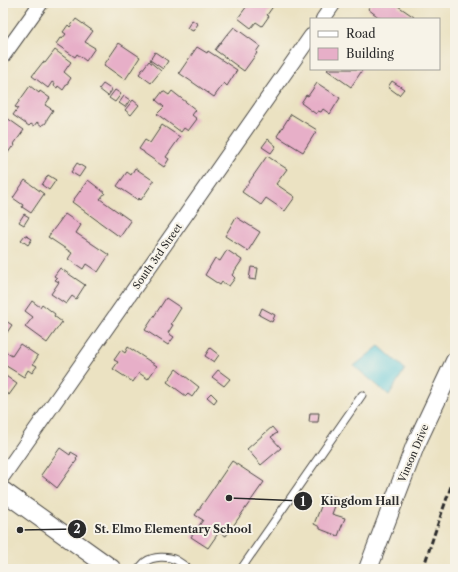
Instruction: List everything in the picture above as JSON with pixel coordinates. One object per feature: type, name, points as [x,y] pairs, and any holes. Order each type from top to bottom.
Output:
[{"type":"street","points":[[3,56],[41,3]]},
{"type":"street","points":[[324,18],[334,3]]},
{"type":"street","name":"South 3rd Street","points":[[3,476],[310,37]]},
{"type":"street","name":"Vinson Drive","points":[[368,569],[414,446],[455,360]]},
{"type":"street","points":[[3,491],[112,569]]},
{"type":"lane","points":[[241,569],[362,395]]},
{"type":"lane","points":[[139,569],[144,562],[150,559],[161,558],[171,558],[189,569]]},
{"type":"water","points":[[379,346],[405,369],[389,395],[354,366]]},
{"type":"building","points":[[251,3],[271,3],[274,5],[262,26],[256,22],[251,28],[238,18]]},
{"type":"building","points":[[372,3],[400,3],[398,6],[414,17],[380,18],[368,9]]},
{"type":"building","points":[[76,19],[93,31],[85,42],[95,48],[86,61],[77,54],[75,57],[56,44],[60,38],[62,39],[66,34],[63,32],[68,25],[70,27]]},
{"type":"building","points":[[192,20],[198,24],[193,31],[187,28]]},
{"type":"building","points":[[234,27],[260,46],[256,52],[257,53],[244,71],[215,50]]},
{"type":"building","points":[[119,43],[140,57],[125,80],[104,65]]},
{"type":"building","points":[[197,47],[207,53],[208,51],[237,70],[227,86],[224,83],[214,97],[179,73]]},
{"type":"building","points":[[55,50],[71,62],[64,72],[71,78],[63,90],[58,86],[57,88],[54,86],[55,84],[52,82],[48,88],[32,76]]},
{"type":"building","points":[[155,52],[168,61],[163,69],[150,60]]},
{"type":"building","points":[[149,61],[161,71],[151,83],[139,74]]},
{"type":"building","points":[[327,70],[362,70],[351,87]]},
{"type":"building","points":[[392,81],[404,89],[399,95],[388,87]]},
{"type":"building","points":[[317,83],[340,98],[330,114],[323,109],[321,112],[318,111],[316,114],[301,103]]},
{"type":"building","points":[[103,84],[112,90],[108,96],[99,89]]},
{"type":"building","points":[[30,86],[39,93],[40,91],[50,98],[45,105],[53,110],[45,124],[42,126],[37,122],[34,126],[31,124],[29,126],[13,115],[18,108],[15,107]]},
{"type":"building","points":[[115,90],[121,94],[115,102],[109,98]]},
{"type":"building","points":[[163,91],[169,95],[172,91],[196,110],[192,115],[197,119],[188,131],[184,128],[181,132],[157,114],[164,107],[156,100]]},
{"type":"building","points":[[124,96],[130,100],[125,107],[119,103]]},
{"type":"building","points":[[133,100],[139,105],[131,115],[125,110]]},
{"type":"building","points":[[291,114],[317,130],[303,152],[277,136]]},
{"type":"building","points":[[7,118],[24,130],[14,144],[15,145],[13,148],[12,147],[3,160],[3,124]]},
{"type":"building","points":[[162,125],[180,137],[166,157],[169,159],[164,167],[139,149],[145,140],[150,143]]},
{"type":"building","points":[[268,139],[276,146],[271,153],[262,147]]},
{"type":"building","points":[[267,156],[287,169],[276,184],[295,197],[285,211],[266,198],[261,205],[242,192]]},
{"type":"building","points":[[77,163],[85,168],[79,177],[71,172]]},
{"type":"building","points":[[135,168],[154,181],[141,200],[139,198],[138,200],[117,186],[127,172],[131,175]]},
{"type":"building","points":[[48,175],[56,180],[49,190],[42,185]]},
{"type":"building","points":[[25,180],[44,194],[31,213],[13,198]]},
{"type":"building","points":[[88,180],[105,193],[100,199],[131,221],[120,237],[72,202]]},
{"type":"building","points":[[24,214],[29,217],[24,225],[19,222]]},
{"type":"building","points":[[65,214],[81,225],[76,233],[109,255],[98,272],[86,264],[83,269],[68,259],[72,253],[48,237]]},
{"type":"building","points":[[236,217],[260,232],[248,251],[225,236]]},
{"type":"building","points":[[25,235],[32,239],[28,245],[21,240]]},
{"type":"building","points":[[227,250],[242,260],[232,275],[235,278],[229,286],[222,282],[220,285],[205,275],[215,258],[220,261]]},
{"type":"building","points":[[251,267],[258,268],[256,280],[249,279]]},
{"type":"building","points":[[60,268],[85,285],[76,299],[72,296],[66,304],[51,294],[59,282],[55,280],[57,278],[54,276]]},
{"type":"building","points":[[166,298],[181,308],[171,324],[173,325],[168,333],[174,337],[168,345],[145,330]]},
{"type":"building","points":[[32,301],[40,307],[42,304],[55,314],[54,316],[62,322],[47,343],[25,327],[33,317],[25,311]]},
{"type":"building","points":[[262,308],[275,315],[272,322],[259,315]]},
{"type":"building","points":[[3,319],[12,325],[6,334],[3,332]]},
{"type":"building","points":[[20,344],[38,356],[33,364],[37,366],[32,373],[28,370],[24,377],[3,364],[4,351],[12,356]]},
{"type":"building","points":[[128,347],[157,366],[148,379],[139,373],[133,382],[113,369],[118,362],[114,360],[121,350],[125,353]]},
{"type":"building","points":[[210,348],[219,355],[214,362],[205,356]]},
{"type":"building","points":[[176,369],[199,387],[192,397],[188,394],[186,396],[167,382]]},
{"type":"building","points":[[218,370],[230,379],[224,386],[212,377]]},
{"type":"building","points":[[3,374],[17,384],[9,395],[3,391]]},
{"type":"building","points":[[211,393],[217,399],[214,403],[207,397]]},
{"type":"building","points":[[310,413],[319,413],[318,422],[309,422]]},
{"type":"building","points":[[272,427],[277,433],[271,437],[281,448],[261,465],[247,449]]},
{"type":"building","points":[[60,448],[70,455],[71,452],[78,456],[76,459],[77,460],[57,488],[41,475]]},
{"type":"building","points":[[232,461],[264,482],[226,536],[219,532],[208,548],[191,537],[203,520],[195,515]]},
{"type":"building","points":[[326,494],[338,498],[332,514],[345,518],[338,536],[320,529],[320,527],[314,524]]},
{"type":"railway","points":[[423,569],[455,475]]},
{"type":"place","name":"Kingdom Hall","points":[[229,498]]},
{"type":"place","name":"St. Elmo Elementary School","points":[[20,530]]}]
